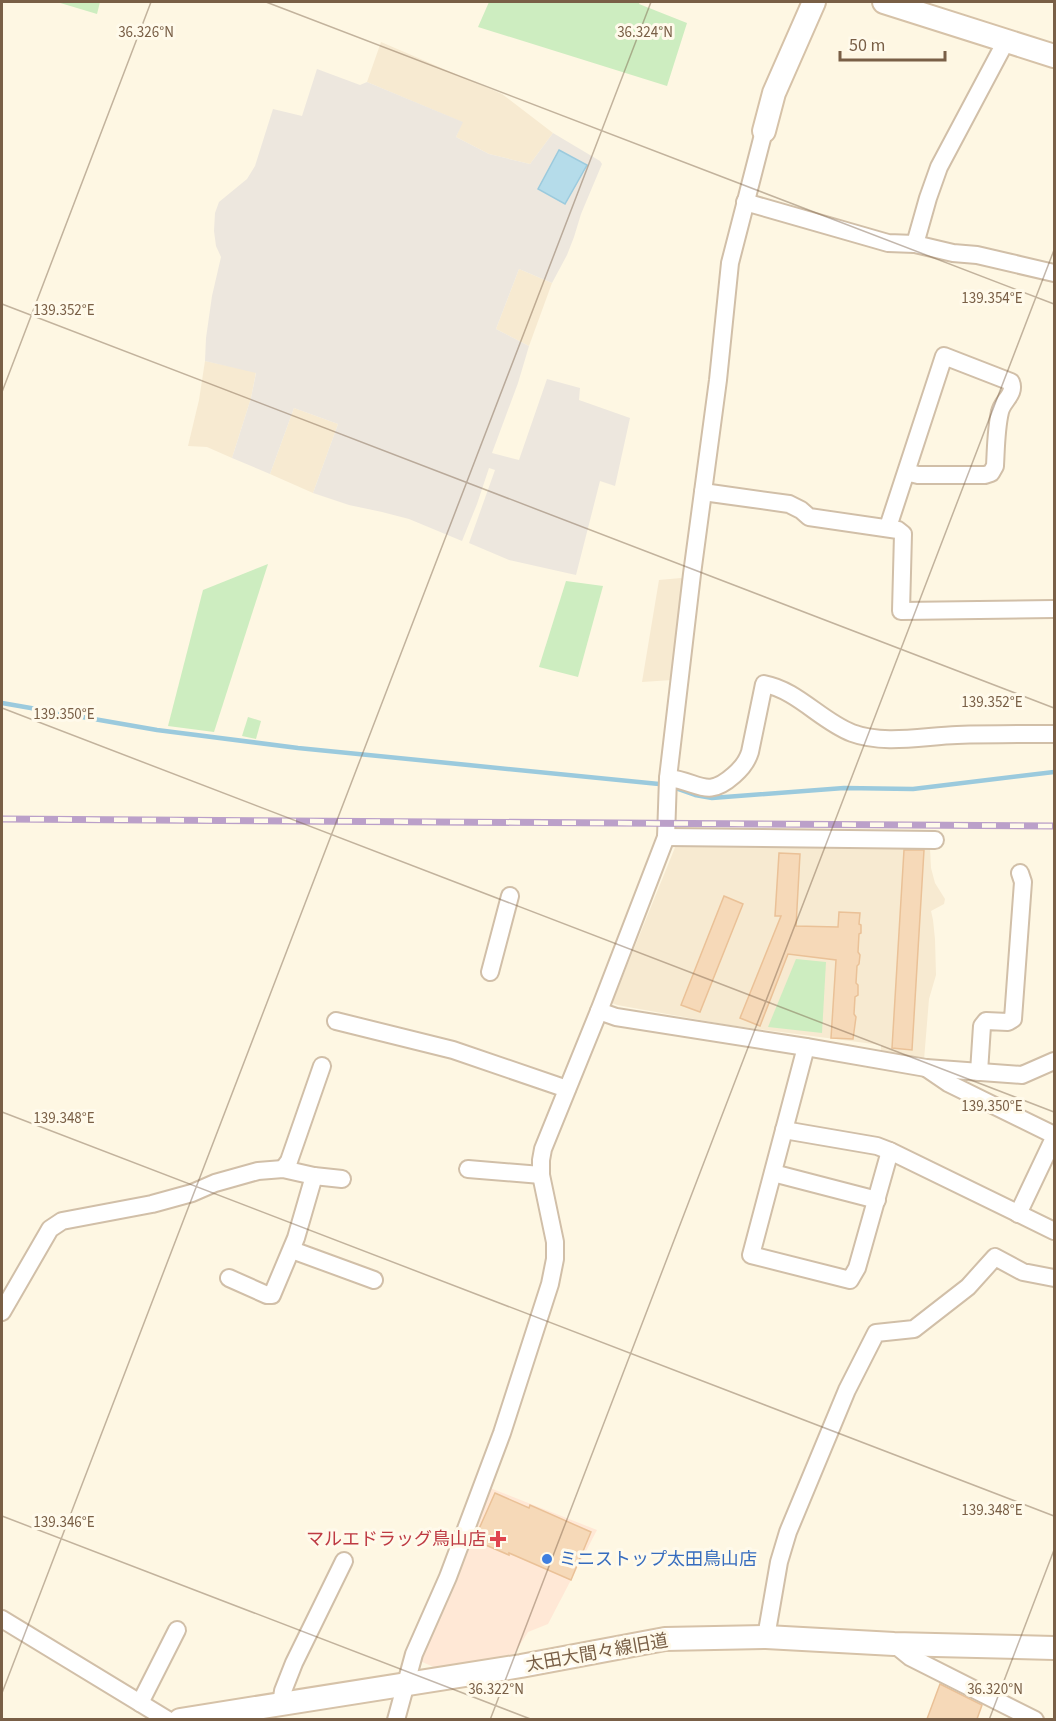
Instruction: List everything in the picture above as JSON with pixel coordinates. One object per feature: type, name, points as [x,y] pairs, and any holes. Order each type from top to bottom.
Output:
[{"type":"street","points":[[396,1719],[414,1654],[448,1577],[502,1432],[549,1284],[555,1259],[555,1242],[542,1175],[543,1149],[666,837],[668,778],[718,380],[730,263],[774,93],[814,2]]},
{"type":"street","points":[[884,2],[1054,56]]},
{"type":"street","points":[[915,244],[936,175],[1006,40]]},
{"type":"street","points":[[745,202],[888,243],[915,244],[952,253],[977,255],[1054,273]]},
{"type":"street","points":[[888,527],[906,471],[944,356],[1011,382],[1012,392],[1000,412],[995,466],[991,474],[918,475],[906,471]]},
{"type":"street","points":[[703,492],[789,504],[809,517],[898,530],[903,534],[901,611],[1054,609]]},
{"type":"street","points":[[668,778],[681,779],[709,789],[724,784],[742,768],[750,752],[764,684],[788,693],[842,728],[868,738],[1054,734]]},
{"type":"street","points":[[666,837],[935,840]]},
{"type":"street","points":[[979,1072],[982,1026],[986,1021],[1008,1022],[1013,1019],[1023,882],[1020,873]]},
{"type":"street","points":[[490,972],[510,896]]},
{"type":"street","points":[[599,1011],[616,1017],[926,1068],[1022,1075],[1054,1061]]},
{"type":"street","points":[[336,1021],[453,1050],[567,1089]]},
{"type":"street","points":[[806,1047],[751,1255],[850,1280],[856,1268],[890,1151]]},
{"type":"street","points":[[284,1168],[289,1161],[322,1066]]},
{"type":"street","points":[[926,1068],[948,1083],[1054,1136],[1018,1214]]},
{"type":"street","points":[[784,1130],[877,1146],[1054,1231]]},
{"type":"street","points":[[2,1312],[50,1229],[62,1221],[152,1204],[258,1171],[284,1168],[314,1176],[342,1179]]},
{"type":"street","points":[[468,1169],[542,1175]]},
{"type":"street","points":[[773,1173],[877,1200]]},
{"type":"street","points":[[229,1278],[267,1295],[272,1295],[304,1216],[314,1176]]},
{"type":"street","points":[[292,1250],[374,1280]]},
{"type":"street","points":[[766,1637],[779,1562],[788,1532],[847,1390],[876,1333],[914,1329],[968,1287],[995,1257],[1023,1272],[1054,1278]]},
{"type":"street","points":[[281,1704],[283,1690],[294,1663],[344,1562]]},
{"type":"street","points":[[2,1619],[168,1719]]},
{"type":"street","points":[[140,1703],[177,1630]]},
{"type":"street","name":"太田大間々線旧道","points":[[180,1719],[521,1666],[666,1639],[766,1637],[894,1644],[1054,1648]]},
{"type":"street","points":[[894,1644],[910,1657],[1035,1719]]},
{"type":"shaded area","points":[[381,42],[502,94],[553,133],[530,164],[489,154],[456,137],[462,122],[367,82]]},
{"type":"shaded area","points":[[317,69],[360,85],[367,82],[463,122],[456,137],[489,154],[530,164],[553,133],[602,164],[567,255],[552,283],[519,269],[496,329],[529,346],[492,453],[519,460],[547,379],[580,388],[579,400],[630,418],[615,486],[600,481],[576,575],[509,560],[469,543],[495,470],[489,468],[462,541],[409,519],[349,505],[313,493],[338,424],[294,408],[270,474],[232,458],[251,398],[256,373],[205,361],[212,296],[221,257],[216,246],[215,213],[219,202],[247,179],[255,166],[273,109],[302,116]]},
{"type":"shaded area","points":[[519,269],[552,283],[529,346],[496,329]]},
{"type":"shaded area","points":[[205,361],[256,372],[251,398],[232,458],[207,447],[188,446]]},
{"type":"shaded area","points":[[294,408],[338,424],[313,493],[270,474]]},
{"type":"shaded area","points":[[681,578],[685,580],[672,680],[642,682],[659,580]]},
{"type":"shaded area","points":[[676,845],[930,848],[931,868],[935,883],[945,899],[944,904],[931,911],[935,939],[936,975],[929,999],[924,1060],[881,1052],[881,1045],[728,1025],[612,1003]]},
{"type":"shaded area","points":[[490,1488],[597,1530],[548,1624],[528,1632],[514,1654],[436,1668],[420,1661],[453,1586]]},
{"type":"green space","points":[[57,2],[100,2],[97,14]]},
{"type":"green space","points":[[489,2],[640,2],[639,4],[687,23],[667,86],[478,27]]},
{"type":"green space","points":[[268,564],[214,732],[168,726],[203,590]]},
{"type":"green space","points":[[566,581],[603,586],[578,677],[539,667]]},
{"type":"green space","points":[[248,717],[261,721],[256,739],[242,736]]},
{"type":"green space","points":[[796,959],[826,962],[822,1033],[768,1027]]},
{"type":"water","points":[[559,150],[587,165],[565,204],[538,189]]},
{"type":"building","points":[[904,850],[924,850],[912,1050],[892,1048]]},
{"type":"building","points":[[779,853],[800,854],[796,926],[838,927],[839,912],[860,913],[861,933],[859,934],[858,952],[860,955],[856,983],[858,995],[855,997],[854,1014],[856,1017],[853,1039],[831,1038],[836,960],[788,954],[760,1026],[740,1018],[781,916],[775,916]]},
{"type":"building","points":[[724,896],[743,904],[700,1012],[681,1005]]},
{"type":"building","points":[[495,1493],[529,1508],[530,1505],[591,1532],[571,1580],[474,1540]]},
{"type":"building","points":[[940,1684],[982,1705],[977,1719],[927,1719]]},
{"type":"waterway","points":[[2,703],[157,730],[298,748],[659,784]]},
{"type":"waterway","points":[[678,789],[712,798],[844,788],[913,789],[1054,772]]},
{"type":"railway","points":[[2,819],[1054,826]]},
{"type":"place","name":"マルエドラッグ鳥山店","points":[[498,1539]]},
{"type":"place","name":"ミニストップ太田鳥山店","points":[[547,1559]]}]
